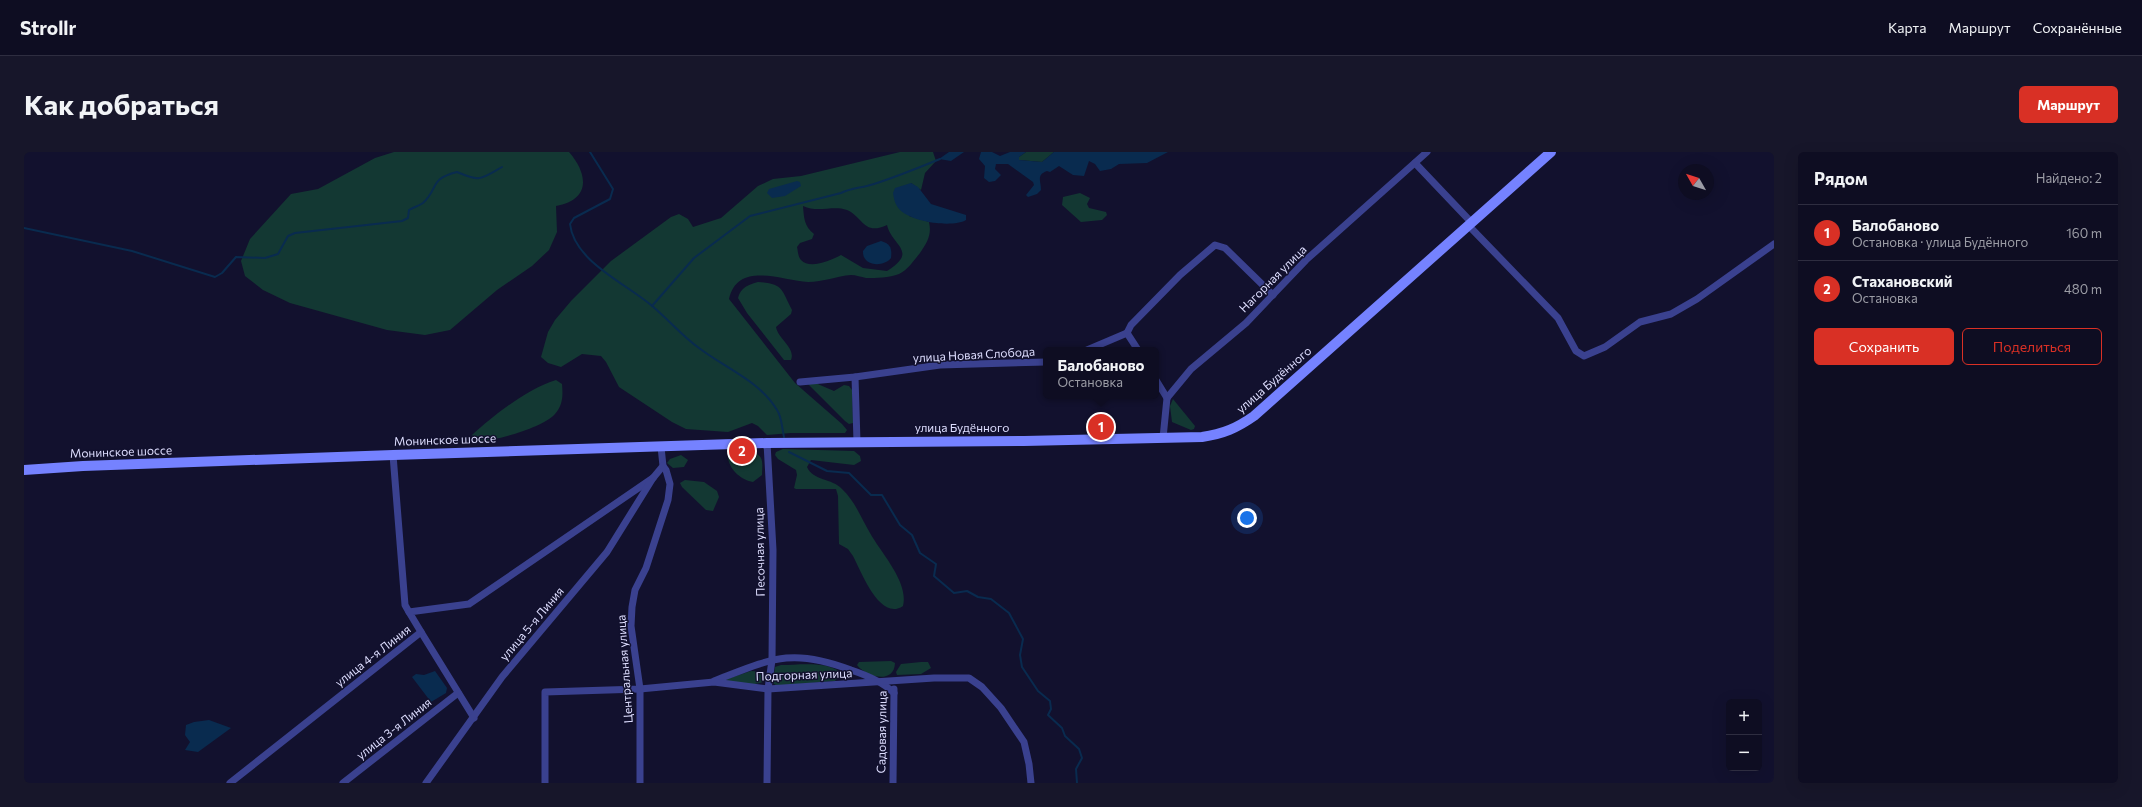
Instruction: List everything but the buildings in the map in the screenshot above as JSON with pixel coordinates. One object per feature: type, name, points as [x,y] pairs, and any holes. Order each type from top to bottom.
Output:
[{"type":"main road","name":"улица Будённого","points":[[862,441],[1017,441],[1202,437],[1222,434],[1237,428],[1254,416],[1376,306],[1471,225],[1551,152]]},
{"type":"main road","name":"Монинское шоссе","points":[[24,470],[83,466],[393,454],[862,441]]},
{"type":"street","name":"Нагорная улица","points":[[1167,398],[1191,370],[1246,323],[1306,260],[1427,152]]},
{"type":"street","points":[[1415,163],[1558,318],[1576,351],[1584,356],[1605,347],[1640,322],[1671,314],[1697,299],[1774,244]]},
{"type":"street","points":[[1094,347],[1127,333],[1131,325],[1180,275],[1216,245],[1226,249],[1273,295]]},
{"type":"street","points":[[1127,333],[1136,347]]},
{"type":"street","name":"улица Новая Слобода","points":[[800,382],[856,377],[940,365],[1043,362]]},
{"type":"street","points":[[856,377],[862,441]]},
{"type":"street","points":[[1159,385],[1167,398],[1163,438]]},
{"type":"street","name":"Песочная улица","points":[[767,443],[773,550],[772,660],[768,689]]},
{"type":"street","name":"Центральная улица","points":[[640,783],[640,689],[631,626],[632,607],[635,590],[646,568],[668,500],[670,484],[666,470],[663,466],[661,447]]},
{"type":"street","points":[[393,454],[405,605],[409,612]]},
{"type":"street","points":[[653,478],[663,466]]},
{"type":"street","name":"улица 4-я Линия","points":[[230,783],[421,632],[409,612],[469,604],[653,478]]},
{"type":"street","name":"улица 5-я Линия","points":[[426,783],[502,677],[607,552],[653,478]]},
{"type":"street","points":[[421,632],[474,718]]},
{"type":"street","points":[[714,682],[772,660],[796,656],[814,658],[861,673],[894,693]]},
{"type":"street","name":"Подгорная улица","points":[[545,783],[545,692],[640,689],[714,682],[768,689],[970,678],[982,687],[1001,708],[1024,742],[1029,764],[1031,783]]},
{"type":"street","name":"Садовая улица","points":[[892,783],[894,681]]},
{"type":"street","points":[[767,783],[768,689]]},
{"type":"street","name":"улица 3-я Линия","points":[[343,783],[458,693]]},
{"type":"green space","points":[[394,152],[569,152],[580,169],[583,178],[583,185],[575,198],[567,203],[556,206],[557,232],[549,250],[532,266],[497,290],[450,330],[425,335],[387,330],[290,303],[263,290],[245,276],[241,261],[250,239],[291,194],[318,189],[375,158]]},
{"type":"green space","points":[[900,152],[933,152],[936,161],[925,173],[921,190],[911,183],[909,216],[929,222],[930,231],[923,249],[911,265],[899,274],[882,278],[866,278],[851,275],[808,282],[774,277],[751,276],[742,280],[734,287],[729,299],[795,383],[842,424],[847,430],[845,433],[791,433],[767,435],[758,426],[752,423],[728,432],[686,429],[672,422],[619,387],[606,362],[601,356],[582,354],[561,367],[548,363],[541,357],[548,332],[555,320],[571,301],[611,261],[671,217],[679,214],[688,219],[693,227],[721,218],[758,186],[773,179],[801,176]],"holes":[[[803,206],[809,208],[836,208],[847,210],[868,227],[879,228],[887,225],[901,248],[901,258],[887,271],[863,268],[841,255],[821,263],[805,263],[799,257],[797,247],[800,243],[812,239],[814,234],[806,225],[804,218]]]},
{"type":"green space","points":[[1026,152],[1054,152],[1042,162],[1019,160],[1019,157]]},
{"type":"green space","points":[[1080,193],[1090,198],[1087,204],[1089,208],[1106,212],[1107,215],[1102,220],[1081,222],[1062,205],[1063,197]]},
{"type":"green space","points":[[758,282],[773,284],[781,289],[792,310],[791,314],[776,327],[780,336],[791,351],[791,360],[784,360],[747,313],[738,298],[739,294],[745,287]]},
{"type":"green space","points":[[556,380],[562,384],[562,400],[558,411],[549,419],[530,429],[495,439],[477,441],[472,435],[511,403],[545,384]]},
{"type":"green space","points":[[813,382],[834,391],[844,385],[849,386],[852,390],[853,423],[849,424],[845,421],[808,384]]},
{"type":"green space","points":[[1173,399],[1195,426],[1194,429],[1191,430],[1172,422],[1170,406]]},
{"type":"green space","points":[[783,449],[854,451],[860,456],[861,461],[854,465],[811,460],[807,467],[814,475],[838,485],[851,499],[898,578],[904,597],[903,606],[895,609],[887,607],[879,601],[866,583],[853,556],[848,549],[839,544],[838,496],[836,489],[794,488],[797,475],[796,470],[778,459],[775,455],[776,452]]},
{"type":"green space","points":[[754,453],[760,456],[762,462],[762,475],[753,482],[737,474],[731,467],[728,458],[732,456]]},
{"type":"green space","points":[[681,455],[688,460],[684,467],[673,468],[667,463],[670,459]]},
{"type":"green space","points":[[685,480],[704,482],[717,491],[719,497],[713,511],[706,510],[682,487],[680,483]]},
{"type":"green space","points":[[891,661],[895,663],[890,674],[879,677],[867,673],[857,665],[859,662]]},
{"type":"green space","points":[[928,662],[931,668],[921,674],[897,675],[896,672],[901,664]]},
{"type":"green space","points":[[811,664],[826,666],[839,671],[840,675],[835,681],[777,686],[773,683],[775,667],[781,665]]},
{"type":"green space","points":[[751,671],[764,672],[765,675],[763,682],[748,684],[724,680]]},
{"type":"water","points":[[949,152],[964,152],[951,161],[939,159]]},
{"type":"water","points":[[981,152],[992,152],[1000,156],[1010,152],[1026,152],[1019,157],[1019,160],[1042,162],[1054,152],[1168,152],[1147,163],[1119,164],[1111,169],[1100,171],[1095,164],[1089,161],[1084,176],[1073,175],[1059,166],[1050,172],[1047,171],[1041,174],[1041,190],[1037,194],[1028,197],[1026,195],[1034,185],[1033,182],[1008,164],[996,164],[995,169],[1001,175],[995,181],[989,182],[984,178],[985,166],[979,159]]},
{"type":"water","points":[[797,181],[800,182],[801,186],[785,196],[772,198],[767,193],[769,189]]},
{"type":"water","points":[[911,183],[918,187],[931,204],[966,215],[966,220],[951,224],[922,221],[913,218],[900,210],[894,200],[893,193],[895,188]]},
{"type":"water","points":[[881,241],[889,245],[891,258],[878,264],[874,264],[866,260],[863,251],[867,246]]},
{"type":"water","points":[[435,671],[447,688],[446,693],[431,702],[412,677],[416,674],[424,675]]},
{"type":"water","points":[[209,720],[231,728],[198,752],[185,750],[190,742],[185,735],[186,725],[194,722]]},
{"type":"waterway","points":[[590,152],[613,189],[610,199],[574,218],[570,224],[574,237],[581,249],[602,270],[651,305],[693,343],[752,383],[761,391],[770,400],[779,413],[784,437]]},
{"type":"waterway","points":[[652,306],[694,258],[750,216],[874,184],[940,159]]},
{"type":"waterway","points":[[24,228],[132,251],[215,277],[222,273],[236,257],[265,258],[278,254],[288,236],[295,233],[402,221],[408,218],[409,210],[420,205],[428,198],[438,181],[442,178],[457,172],[471,177],[480,178],[489,175],[502,167]]},
{"type":"waterway","points":[[789,452],[827,471],[849,473],[871,495],[882,495],[900,525],[912,535],[920,553],[936,564],[934,576],[954,593],[967,591],[978,597],[991,599],[1009,613],[1023,639],[1020,655],[1022,667],[1038,691],[1050,701],[1051,709],[1048,715],[1062,728],[1065,736],[1079,749],[1082,758],[1076,769],[1077,783]]},
{"type":"place","name":"Балобаново","points":[[1101,427]]},
{"type":"place","name":"Стахановский","points":[[742,451]]}]
